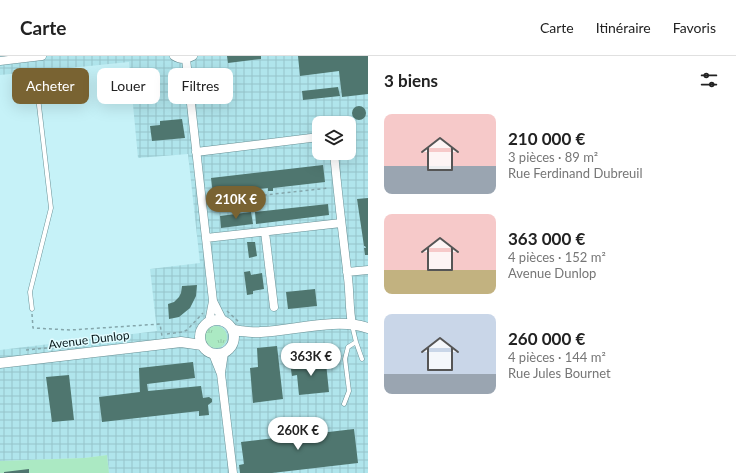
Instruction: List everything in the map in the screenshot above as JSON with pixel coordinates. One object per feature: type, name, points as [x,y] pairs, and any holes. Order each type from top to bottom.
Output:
[{"type":"street","points":[[0,61],[42,56]]},
{"type":"street","points":[[174,56],[180,59],[189,58],[196,152],[214,310],[209,322],[201,332],[200,341],[209,352],[214,354],[224,353],[234,341],[237,327]]},
{"type":"street","points":[[196,152],[312,138]]},
{"type":"street","points":[[335,160],[352,324]]},
{"type":"street","points":[[206,238],[341,223]]},
{"type":"street","points":[[265,232],[274,307]]},
{"type":"street","points":[[347,272],[368,270]]},
{"type":"street","points":[[214,310],[223,321],[230,326],[261,332]]},
{"type":"street","points":[[209,322],[218,320],[223,321]]},
{"type":"street","points":[[234,341],[261,332],[327,325],[352,324],[368,328]]},
{"type":"street","name":"Avenue Dunlop","points":[[181,342],[201,332]]},
{"type":"street","name":"Avenue Dunlop","points":[[0,363],[162,340],[202,345]]},
{"type":"street","points":[[221,374],[224,353]]},
{"type":"street","points":[[214,354],[221,374],[233,473]]},
{"type":"lane","points":[[32,308],[30,292],[51,208],[39,104]]},
{"type":"lane","points":[[352,324],[362,359]]},
{"type":"lane","points":[[344,404],[349,391],[345,359],[348,347],[356,342]]},
{"type":"path","points":[[202,202],[337,187]]},
{"type":"path","points":[[32,308],[33,328],[78,330],[160,324],[162,340],[187,330],[204,311],[225,309],[237,327]]},
{"type":"path","points":[[24,351],[63,346]]},
{"type":"shaded area","points":[[0,56],[368,56],[368,473],[109,473],[107,455],[84,458],[0,461],[0,350],[157,331],[150,269],[200,263],[188,154],[138,158],[133,104],[160,104],[160,68],[130,68],[129,62],[69,68],[12,68],[12,74],[0,75]]},
{"type":"green space","points":[[216,326],[224,329],[227,337],[224,345],[216,348],[208,345],[205,337],[208,329]]},
{"type":"green space","points":[[107,455],[109,473],[0,473],[0,461],[84,458]]},
{"type":"building","points":[[227,56],[261,56],[261,59],[228,63]]},
{"type":"building","points":[[298,56],[368,56],[368,94],[342,97],[339,71],[300,76]]},
{"type":"building","points":[[338,87],[340,96],[303,100],[302,91]]},
{"type":"building","points":[[356,106],[362,106],[366,110],[366,116],[362,120],[356,120],[356,116],[352,116],[352,110]]},
{"type":"building","points":[[182,119],[185,138],[152,141],[150,126],[160,125],[160,121]]},
{"type":"building","points":[[323,165],[325,182],[273,188],[273,191],[268,191],[268,188],[213,194],[211,178]]},
{"type":"building","points":[[368,198],[368,255],[365,255],[364,248],[366,248],[364,246],[357,199]]},
{"type":"building","points":[[328,204],[329,215],[256,224],[255,212]]},
{"type":"building","points":[[251,212],[253,224],[221,228],[220,216]]},
{"type":"building","points":[[247,242],[255,242],[257,256],[249,258]]},
{"type":"building","points":[[250,271],[251,275],[262,273],[264,289],[253,291],[253,294],[247,295],[244,272]]},
{"type":"building","points":[[197,285],[196,296],[190,308],[179,317],[169,319],[168,304],[174,302],[179,297],[182,286]]},
{"type":"building","points":[[315,289],[317,306],[288,309],[286,292]]},
{"type":"building","points":[[277,346],[283,399],[253,403],[250,368],[258,367],[257,348]]},
{"type":"building","points":[[319,360],[319,363],[326,363],[329,392],[299,395],[297,375],[292,376],[290,363]]},
{"type":"building","points":[[193,362],[195,378],[147,384],[148,391],[201,386],[203,398],[209,397],[212,399],[212,402],[208,405],[209,415],[199,416],[199,411],[102,422],[99,397],[140,392],[139,368]]},
{"type":"building","points":[[69,375],[74,420],[52,422],[46,377]]},
{"type":"building","points":[[284,419],[286,437],[354,429],[358,463],[272,473],[240,473],[239,465],[244,464],[241,442],[275,438],[273,420]]},
{"type":"building","points":[[29,469],[29,473],[4,473],[4,472]]}]
